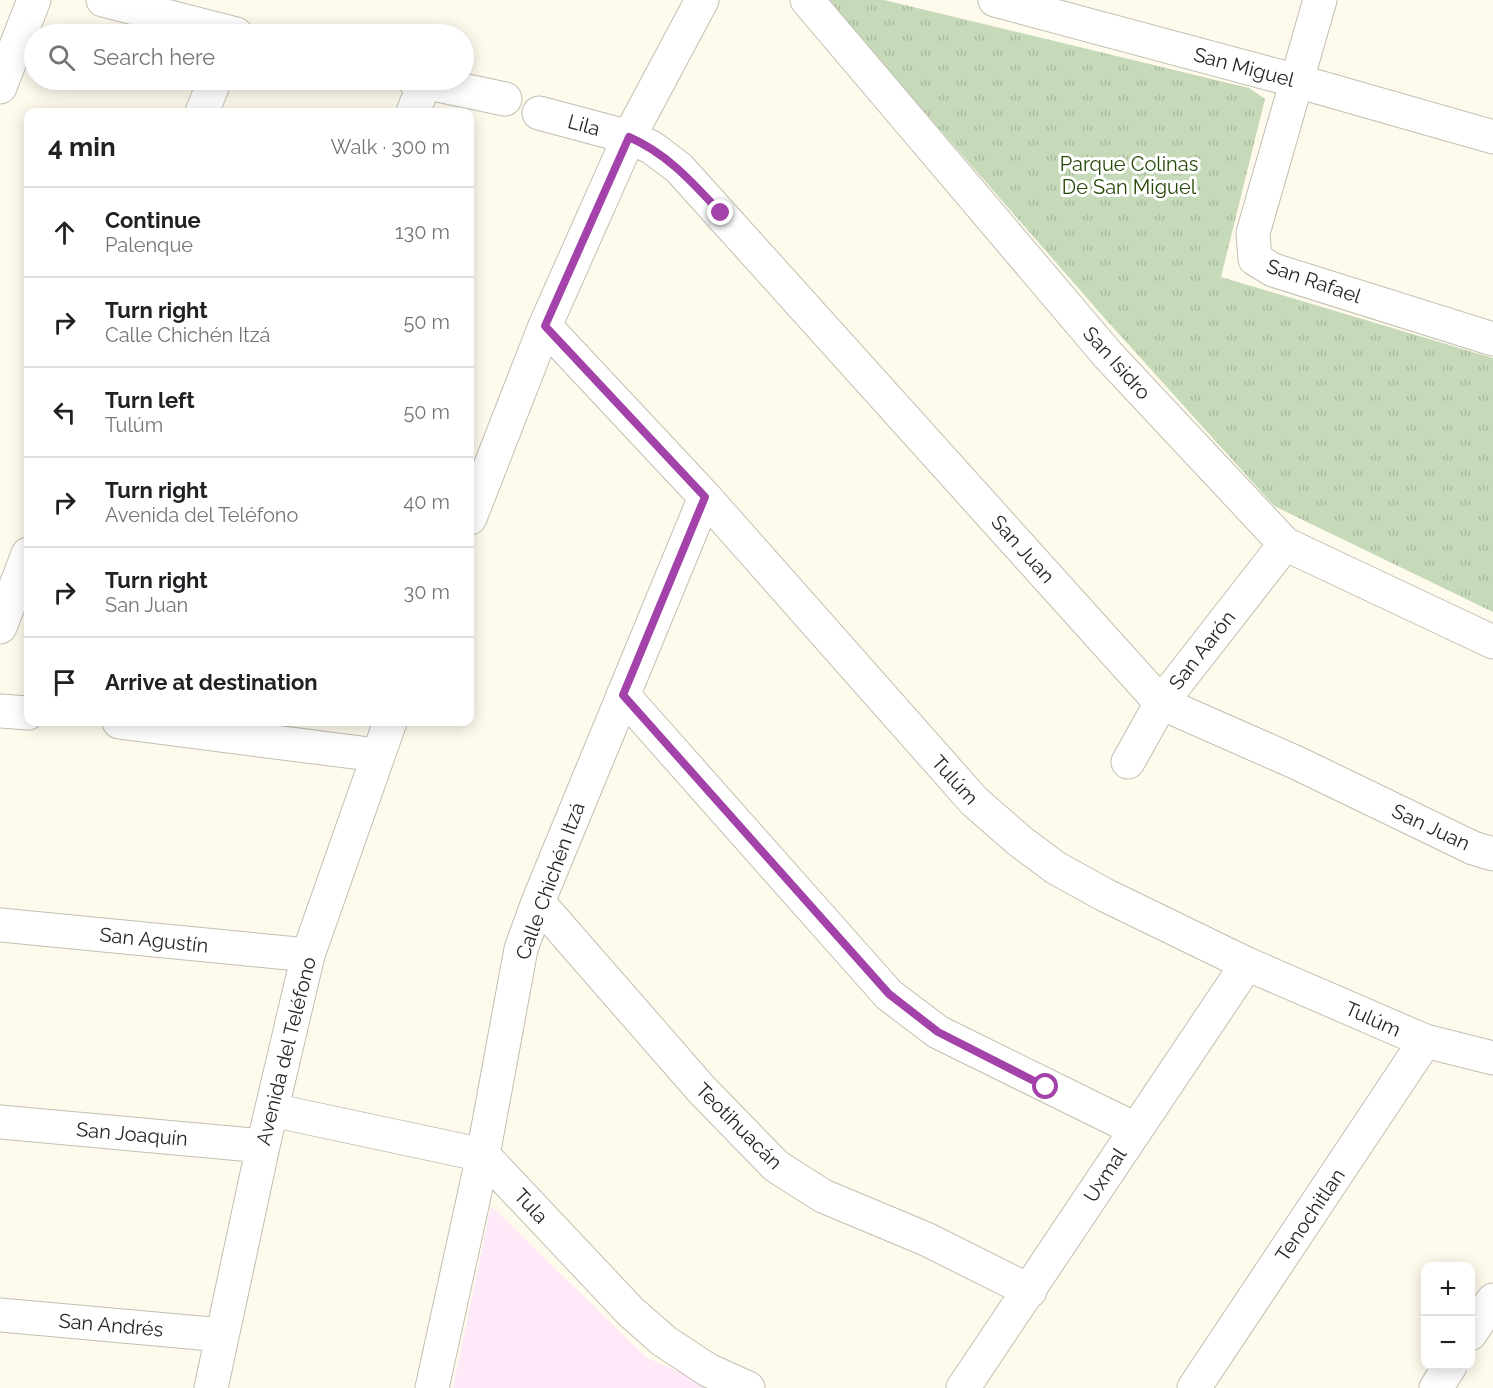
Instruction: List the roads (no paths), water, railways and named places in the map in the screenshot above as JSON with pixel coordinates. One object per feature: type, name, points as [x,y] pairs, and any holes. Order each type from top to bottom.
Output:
[{"type":"street","points":[[25,24],[34,0]]},
{"type":"street","points":[[103,0],[195,24]]},
{"type":"street","points":[[474,508],[545,326],[629,137],[702,0]]},
{"type":"street","name":"San Isidro","points":[[807,0],[1108,355],[1285,544],[1493,642]]},
{"type":"street","name":"San Miguel","points":[[995,0],[1297,81],[1493,137]]},
{"type":"street","name":"San Rafael","points":[[1320,0],[1253,233],[1255,259],[1273,270],[1493,339]]},
{"type":"street","points":[[0,87],[24,26]]},
{"type":"street","points":[[204,108],[211,90]]},
{"type":"street","points":[[414,108],[418,90]]},
{"type":"street","points":[[462,90],[505,99]]},
{"type":"street","name":"Lila","points":[[539,113],[629,137]]},
{"type":"street","name":"San Juan","points":[[629,137],[651,147],[679,168],[1161,703],[1297,763],[1473,848],[1493,854]]},
{"type":"street","name":"Tulúm","points":[[545,326],[705,497],[995,822],[1066,873],[1247,964],[1425,1041],[1493,1058]]},
{"type":"street","name":"Calle Chichén Itzá","points":[[432,1388],[483,1155],[521,949],[538,902],[705,497]]},
{"type":"street","name":"San Aarón","points":[[1128,762],[1161,703],[1285,544]]},
{"type":"street","points":[[0,627],[24,564]]},
{"type":"street","points":[[623,695],[889,994],[938,1032],[1135,1129]]},
{"type":"street","points":[[0,711],[24,713]]},
{"type":"street","points":[[185,726],[376,755]]},
{"type":"street","name":"Avenida del Teléfono","points":[[211,1388],[263,1146],[308,955],[376,755],[388,726]]},
{"type":"street","name":"Teotihuacán","points":[[538,902],[702,1090],[776,1166],[823,1196],[926,1239],[1030,1291]]},
{"type":"street","name":"San Agustín","points":[[0,925],[308,955]]},
{"type":"street","name":"Uxmal","points":[[963,1388],[1247,964]]},
{"type":"street","name":"Tenochitlan","points":[[1194,1388],[1425,1041]]},
{"type":"street","points":[[272,1110],[483,1155]]},
{"type":"street","name":"San Joaquín","points":[[0,1122],[263,1146]]},
{"type":"street","name":"Tula","points":[[483,1155],[631,1312],[664,1341],[708,1370],[748,1388]]},
{"type":"street","points":[[1475,1327],[1493,1300]]},
{"type":"street","name":"San Andrés","points":[[0,1315],[222,1335]]},
{"type":"street","points":[[1436,1388],[1447,1370]]},
{"type":"park label","name":"Parque Colinas De San Miguel","points":[[1129,176]]}]
